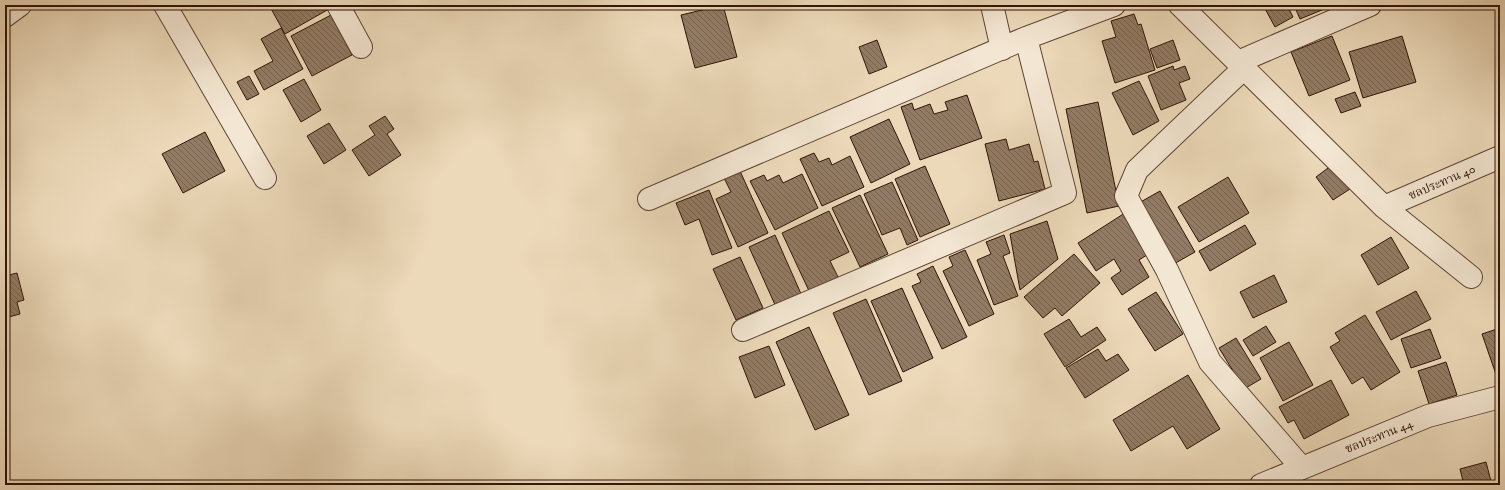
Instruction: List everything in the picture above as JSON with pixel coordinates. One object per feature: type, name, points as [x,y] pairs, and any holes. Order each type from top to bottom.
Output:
[{"type":"street","points":[[5,16],[20,5]]},
{"type":"street","points":[[165,5],[265,178]]},
{"type":"street","points":[[338,5],[361,47]]},
{"type":"street","points":[[992,5],[1002,49]]},
{"type":"street","points":[[649,200],[1026,38],[1114,5]]},
{"type":"street","points":[[1180,5],[1384,207],[1471,277]]},
{"type":"street","points":[[1297,474],[1210,362],[1167,270],[1126,196],[1137,170],[1241,66],[1370,5]]},
{"type":"street","points":[[743,330],[1065,193],[1026,38]]},
{"type":"street","name":"ชลประทาน 40","points":[[1384,207],[1500,157]]},
{"type":"street","name":"ชลประทาน 44","points":[[1261,485],[1297,474],[1428,416],[1500,397]]},
{"type":"building","points":[[269,5],[326,5],[329,9],[285,34]]},
{"type":"building","points":[[723,5],[737,57],[695,68],[681,15]]},
{"type":"building","points":[[1263,5],[1287,5],[1293,17],[1275,27]]},
{"type":"building","points":[[1294,5],[1334,5],[1300,19]]},
{"type":"building","points":[[1134,14],[1138,25],[1141,24],[1155,70],[1115,83],[1102,41],[1116,37],[1111,21]]},
{"type":"building","points":[[331,15],[352,55],[312,76],[291,36]]},
{"type":"building","points":[[281,28],[303,69],[264,90],[254,71],[273,61],[261,39]]},
{"type":"building","points":[[1332,36],[1350,80],[1309,96],[1291,52]]},
{"type":"building","points":[[1402,36],[1416,82],[1363,98],[1349,52]]},
{"type":"building","points":[[877,40],[887,67],[869,74],[859,47]]},
{"type":"building","points":[[1173,40],[1180,60],[1157,68],[1150,49]]},
{"type":"building","points":[[1173,66],[1174,70],[1185,66],[1190,79],[1179,83],[1186,100],[1161,110],[1148,76]]},
{"type":"building","points":[[249,76],[259,94],[247,100],[237,82]]},
{"type":"building","points":[[304,79],[321,110],[301,122],[283,90]]},
{"type":"building","points":[[1139,81],[1159,121],[1133,135],[1112,93]]},
{"type":"building","points":[[1355,92],[1361,106],[1341,113],[1335,99]]},
{"type":"building","points":[[967,95],[982,138],[920,160],[901,107],[912,103],[914,110],[930,104],[934,114],[948,110],[945,102]]},
{"type":"building","points":[[1098,102],[1119,206],[1087,213],[1066,109]]},
{"type":"building","points":[[385,116],[394,129],[387,134],[401,155],[369,176],[352,150],[375,135],[369,126]]},
{"type":"building","points":[[889,119],[910,164],[871,183],[850,137]]},
{"type":"building","points":[[329,123],[346,150],[324,164],[307,136]]},
{"type":"building","points":[[205,132],[225,171],[183,193],[162,154]]},
{"type":"building","points":[[1006,139],[1009,150],[1029,144],[1034,162],[1038,161],[1045,189],[999,201],[985,144]]},
{"type":"building","points":[[814,153],[819,162],[829,158],[832,165],[850,156],[864,187],[822,206],[800,159]]},
{"type":"building","points":[[1332,165],[1350,189],[1333,200],[1316,177]]},
{"type":"building","points":[[925,166],[950,224],[920,237],[895,179]]},
{"type":"building","points":[[740,171],[768,233],[738,247],[716,199],[731,192],[724,178]]},
{"type":"building","points":[[802,174],[818,208],[775,230],[750,181],[764,175],[767,181],[779,175],[783,183]]},
{"type":"building","points":[[1228,177],[1249,213],[1199,242],[1178,207]]},
{"type":"building","points":[[892,182],[918,240],[907,245],[900,228],[882,235],[864,194]]},
{"type":"building","points":[[709,190],[732,248],[712,255],[699,219],[685,225],[676,203]]},
{"type":"building","points":[[1160,191],[1195,252],[1172,265],[1137,204]]},
{"type":"building","points":[[860,195],[888,254],[860,267],[832,208]]},
{"type":"building","points":[[829,211],[849,252],[830,261],[839,279],[810,293],[782,233]]},
{"type":"building","points":[[1128,211],[1153,251],[1139,260],[1149,277],[1122,295],[1111,278],[1121,271],[1114,259],[1096,271],[1078,243]]},
{"type":"building","points":[[1047,221],[1058,259],[1020,290],[1010,234]]},
{"type":"building","points":[[1245,225],[1256,244],[1210,271],[1199,251]]},
{"type":"building","points":[[775,235],[802,296],[776,307],[749,247]]},
{"type":"building","points":[[1004,235],[1010,253],[1003,256],[1018,296],[994,305],[977,260],[991,254],[986,242]]},
{"type":"building","points":[[1391,237],[1409,268],[1378,285],[1361,255]]},
{"type":"building","points":[[965,250],[994,314],[969,326],[943,271],[953,266],[949,257]]},
{"type":"building","points":[[1074,254],[1100,283],[1062,316],[1055,308],[1043,318],[1024,297]]},
{"type":"building","points":[[740,257],[763,308],[736,320],[713,269]]},
{"type":"building","points":[[933,266],[967,337],[942,349],[912,286],[921,282],[917,274]]},
{"type":"building","points":[[17,273],[24,300],[17,302],[20,314],[5,318],[5,276]]},
{"type":"building","points":[[1274,275],[1287,302],[1253,318],[1240,292]]},
{"type":"building","points":[[902,288],[933,358],[903,372],[871,301]]},
{"type":"building","points":[[1416,291],[1431,319],[1391,340],[1376,312]]},
{"type":"building","points":[[1156,292],[1183,334],[1155,351],[1128,309]]},
{"type":"building","points":[[866,299],[902,381],[869,395],[833,313]]},
{"type":"building","points":[[1365,315],[1400,372],[1371,390],[1363,377],[1352,384],[1330,347],[1340,341],[1335,333]]},
{"type":"building","points":[[1069,319],[1081,337],[1097,327],[1106,340],[1065,367],[1044,334]]},
{"type":"building","points":[[1266,326],[1276,342],[1253,356],[1243,340]]},
{"type":"building","points":[[809,327],[849,415],[815,430],[776,342]]},
{"type":"building","points":[[1500,328],[1500,386],[1482,334]]},
{"type":"building","points":[[1430,329],[1441,358],[1411,368],[1401,339]]},
{"type":"building","points":[[1236,338],[1261,379],[1244,389],[1219,348]]},
{"type":"building","points":[[1289,342],[1313,385],[1283,401],[1260,358]]},
{"type":"building","points":[[769,346],[785,385],[755,398],[739,357]]},
{"type":"building","points":[[1098,349],[1106,361],[1118,354],[1129,370],[1085,398],[1066,368]]},
{"type":"building","points":[[1446,362],[1457,395],[1429,404],[1418,371]]},
{"type":"building","points":[[1188,375],[1220,429],[1187,449],[1173,426],[1131,451],[1113,420]]},
{"type":"building","points":[[1331,380],[1349,415],[1304,439],[1294,420],[1288,423],[1279,407]]},
{"type":"building","points":[[1486,462],[1492,485],[1464,485],[1460,469]]}]
